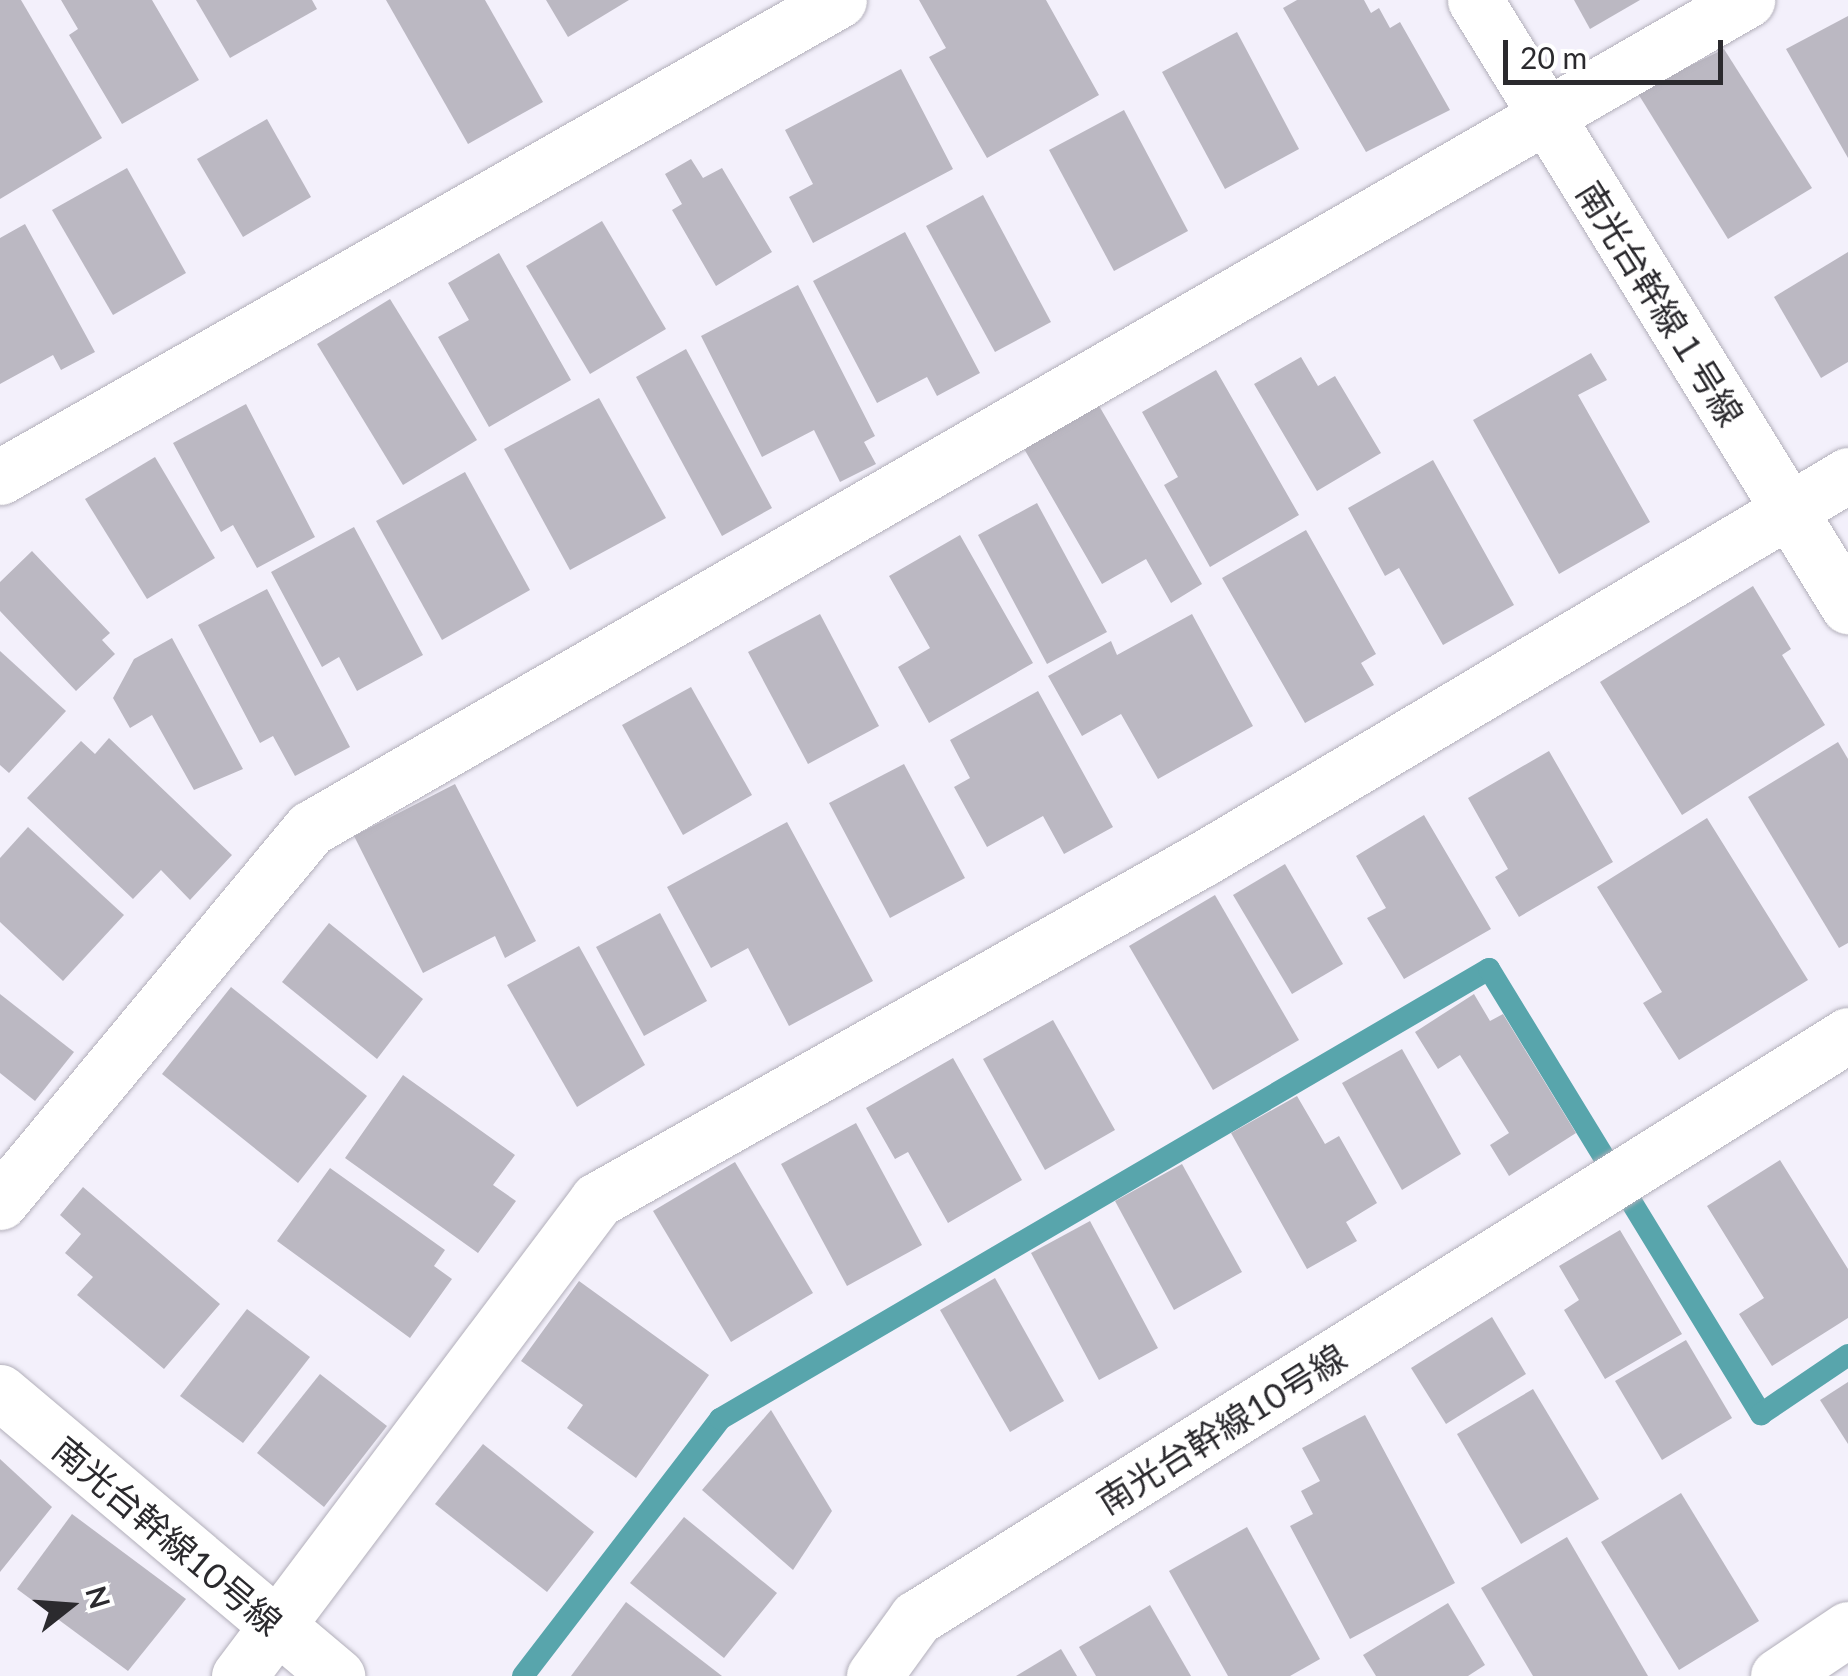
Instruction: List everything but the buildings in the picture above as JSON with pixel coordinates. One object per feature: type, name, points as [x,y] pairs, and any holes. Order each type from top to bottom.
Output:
[{"type":"street","points":[[0,477],[840,0]]},
{"type":"street","name":"南光台幹線１号線","points":[[1475,0],[1848,606]]},
{"type":"street","points":[[0,1202],[311,828],[1747,0]]},
{"type":"street","points":[[239,1676],[598,1200],[1206,857],[1848,475]]},
{"type":"street","name":"南光台幹線10号線","points":[[874,1676],[916,1618],[1848,1035]]},
{"type":"street","name":"南光台幹線10号線","points":[[0,1392],[337,1676]]},
{"type":"street","points":[[1778,1676],[1848,1630]]},
{"type":"waterway","points":[[523,1676],[720,1419],[1489,969],[1761,1414],[1848,1355]]}]
